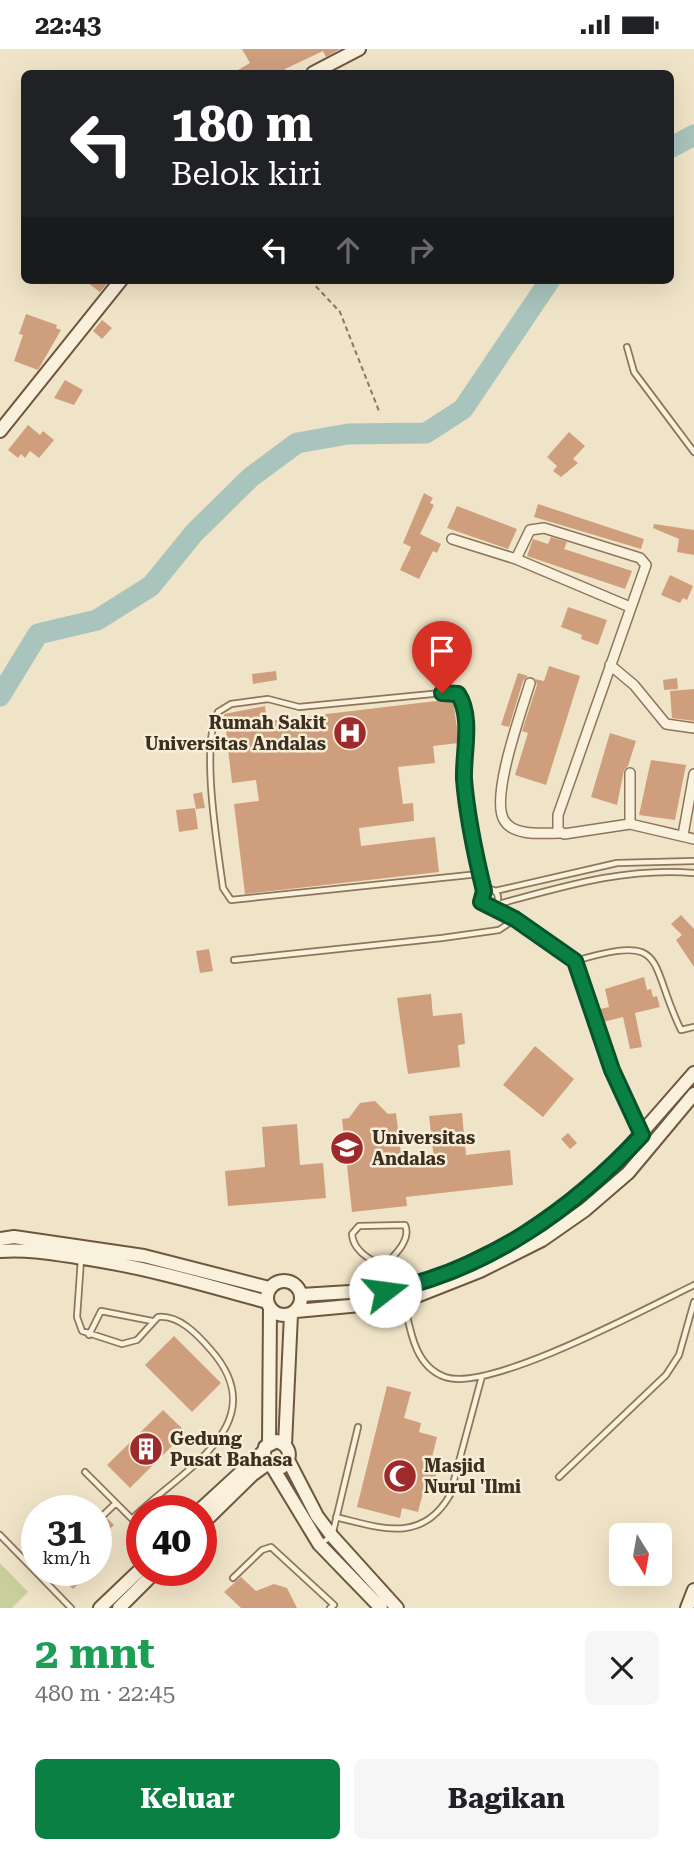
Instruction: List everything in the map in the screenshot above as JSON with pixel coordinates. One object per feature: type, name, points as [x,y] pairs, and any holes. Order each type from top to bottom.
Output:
[{"type":"street","points":[[319,70],[359,49]]},
{"type":"street","points":[[0,431],[118,284]]},
{"type":"street","points":[[516,559],[526,537],[534,528],[544,528],[640,558],[646,565],[558,815],[556,826],[560,833]]},
{"type":"street","points":[[452,539],[516,559],[630,607]]},
{"type":"street","points":[[610,665],[634,685],[666,724],[694,728]]},
{"type":"street","points":[[530,683],[508,758],[500,807],[503,820],[509,826],[535,834],[630,824],[694,838]]},
{"type":"street","points":[[630,773],[630,824]]},
{"type":"street","points":[[683,835],[694,774]]},
{"type":"street","points":[[0,1251],[48,1247],[81,1258],[169,1274],[268,1305],[279,1315],[404,1301],[480,1271],[542,1240],[595,1201],[628,1173],[691,1089],[694,1073]]},
{"type":"street","points":[[301,1295],[385,1291],[442,1276],[533,1231],[603,1177],[642,1135],[691,1089]]},
{"type":"street","points":[[584,1192],[595,1201]]},
{"type":"street","points":[[0,1239],[48,1247],[145,1256],[270,1288]]},
{"type":"street","points":[[301,1295],[296,1286],[288,1281],[278,1282],[270,1288],[268,1457],[319,1544],[381,1608]]},
{"type":"street","points":[[301,1295],[293,1312],[285,1445],[288,1460],[317,1515],[332,1536],[397,1608]]},
{"type":"street","points":[[217,1509],[252,1475],[278,1441],[285,1445]]},
{"type":"street","points":[[268,1457],[282,1467],[288,1460]]},
{"type":"street","points":[[217,1497],[268,1457]]},
{"type":"street","points":[[100,1608],[126,1583]]},
{"type":"street","points":[[120,1608],[141,1586]]},
{"type":"street","points":[[687,1608],[694,1590]]},
{"type":"lane","points":[[627,347],[634,372],[694,451]]},
{"type":"lane","points":[[480,874],[232,900],[223,888],[211,776],[213,730],[218,712],[232,704],[268,699],[299,707],[452,692],[458,694],[466,717],[464,778],[484,891],[481,902],[515,919],[575,961],[612,1070],[642,1135]]},
{"type":"lane","points":[[484,891],[495,891],[617,863],[694,861]]},
{"type":"lane","points":[[493,906],[606,876],[642,871],[694,873]]},
{"type":"lane","points":[[493,906],[498,898],[495,891]]},
{"type":"lane","points":[[234,960],[499,930],[515,919]]},
{"type":"lane","points":[[575,961],[621,949],[644,951],[656,961],[667,1001],[681,1030],[694,1027]]},
{"type":"lane","points":[[383,1267],[363,1254],[352,1242],[352,1234],[359,1226],[405,1226],[407,1229],[396,1254],[383,1267],[385,1291]]},
{"type":"lane","points":[[81,1258],[77,1317],[80,1328],[89,1335],[122,1345],[137,1340],[152,1321]]},
{"type":"lane","points":[[404,1301],[414,1347],[430,1368],[452,1379],[482,1375],[588,1337],[694,1285]]},
{"type":"lane","points":[[559,1477],[666,1375],[679,1355],[694,1302]]},
{"type":"lane","points":[[89,1335],[101,1311],[152,1321],[168,1316],[200,1339],[216,1356],[234,1389],[235,1403],[223,1434],[206,1454],[156,1495]]},
{"type":"lane","points":[[336,1517],[389,1530],[402,1530],[418,1525],[443,1507],[450,1495],[482,1375]]},
{"type":"lane","points":[[319,1544],[332,1536],[358,1427]]},
{"type":"lane","points":[[85,1472],[126,1513]]},
{"type":"lane","points":[[112,1507],[116,1503]]},
{"type":"lane","points":[[0,1535],[71,1608]]},
{"type":"lane","points":[[233,1578],[262,1550],[271,1547],[334,1607]]},
{"type":"path","points":[[314,284],[341,312],[379,411]]},
{"type":"green space","points":[[0,1563],[28,1592],[12,1608],[0,1608]]},
{"type":"building","points":[[242,49],[340,49],[326,57],[323,51],[286,70],[238,70],[250,63]]},
{"type":"building","points":[[89,284],[107,284],[100,292]]},
{"type":"building","points":[[26,314],[57,325],[56,328],[61,330],[38,370],[14,361],[23,335],[19,334]]},
{"type":"building","points":[[102,320],[112,328],[102,339],[93,331]]},
{"type":"building","points":[[65,380],[83,390],[74,405],[54,398]]},
{"type":"building","points":[[28,425],[40,435],[43,431],[54,440],[39,458],[30,451],[25,458],[21,454],[18,458],[8,450]]},
{"type":"building","points":[[569,432],[585,446],[573,459],[578,463],[561,477],[553,471],[557,466],[547,457]]},
{"type":"building","points":[[424,493],[433,498],[430,503],[434,505],[420,534],[441,544],[437,553],[433,551],[419,579],[400,570],[411,547],[403,543]]},
{"type":"building","points":[[538,504],[644,539],[641,549],[534,517]]},
{"type":"building","points":[[457,506],[517,529],[508,549],[447,528]]},
{"type":"building","points":[[654,524],[694,530],[694,555],[677,552],[679,539],[653,528]]},
{"type":"building","points":[[551,537],[567,542],[564,549],[632,571],[625,589],[527,556],[533,539],[548,544]]},
{"type":"building","points":[[670,575],[693,586],[687,600],[683,598],[680,603],[661,595]]},
{"type":"building","points":[[568,607],[607,620],[598,645],[561,627]]},
{"type":"building","points":[[549,666],[580,676],[546,785],[515,775],[528,733],[522,731],[537,685],[535,679],[544,681]]},
{"type":"building","points":[[276,671],[277,680],[253,684],[252,674]]},
{"type":"building","points":[[518,673],[528,676],[523,681],[509,727],[501,725]]},
{"type":"building","points":[[677,678],[678,689],[664,690],[663,680]]},
{"type":"building","points":[[694,689],[694,721],[672,718],[670,691]]},
{"type":"building","points":[[453,699],[459,743],[433,746],[435,763],[398,767],[403,804],[413,803],[414,821],[359,828],[361,846],[435,837],[439,872],[245,894],[234,804],[259,801],[256,780],[232,783],[224,714],[265,706],[267,721]]},
{"type":"building","points":[[610,733],[636,741],[628,766],[624,770],[617,805],[591,797]]},
{"type":"building","points":[[651,760],[686,765],[675,820],[639,815]]},
{"type":"building","points":[[202,792],[205,808],[196,809],[193,794]]},
{"type":"building","points":[[195,808],[198,829],[179,832],[176,810]]},
{"type":"building","points":[[681,915],[694,929],[694,967],[676,940],[682,935],[671,924]]},
{"type":"building","points":[[209,949],[213,971],[200,973],[196,951]]},
{"type":"building","points":[[644,977],[647,990],[651,989],[653,997],[657,996],[660,1007],[635,1013],[642,1047],[630,1049],[623,1017],[603,1022],[600,1009],[609,1007],[605,989]]},
{"type":"building","points":[[431,994],[433,1016],[462,1013],[465,1044],[458,1045],[460,1067],[408,1074],[397,998]]},
{"type":"building","points":[[535,1046],[574,1079],[543,1117],[503,1085]]},
{"type":"building","points":[[375,1101],[388,1114],[396,1113],[402,1162],[434,1159],[429,1116],[462,1113],[466,1155],[510,1150],[513,1185],[406,1197],[407,1206],[352,1212],[342,1119],[349,1118],[360,1103]]},
{"type":"building","points":[[297,1124],[300,1165],[323,1163],[326,1198],[228,1206],[225,1171],[265,1167],[262,1127]]},
{"type":"building","points":[[568,1133],[577,1143],[570,1149],[561,1139]]},
{"type":"building","points":[[174,1336],[221,1383],[192,1412],[145,1365]]},
{"type":"building","name":"Masjid Nurul 'Ilmi","points":[[387,1386],[411,1392],[404,1418],[421,1423],[419,1432],[437,1437],[431,1461],[439,1463],[432,1491],[424,1489],[418,1512],[402,1508],[400,1518],[357,1507]]},
{"type":"building","name":"Gedung Pusat Bahasa","points":[[163,1410],[186,1432],[130,1488],[107,1465]]},
{"type":"building","points":[[241,1577],[256,1591],[274,1584],[287,1588],[297,1608],[241,1608],[224,1592]]},
{"type":"waterway","points":[[674,146],[694,135]]},
{"type":"waterway","points":[[0,696],[38,634],[97,620],[151,586],[194,533],[251,477],[297,443],[348,434],[426,433],[463,409],[547,284]]},
{"type":"place","name":"Rumah Sakit Universitas Andalas","points":[[350,733]]},
{"type":"place","name":"Universitas Andalas","points":[[347,1148]]},
{"type":"place","name":"Gedung Pusat Bahasa","points":[[146,1449]]},
{"type":"place","name":"Masjid Nurul 'Ilmi","points":[[400,1476]]},
{"type":"route","points":[[385,1291],[442,1276],[533,1231],[603,1177],[642,1135],[612,1070],[575,961],[515,919],[481,902],[481,894],[484,891],[470,825],[464,778],[466,717],[458,694],[442,693]]}]
